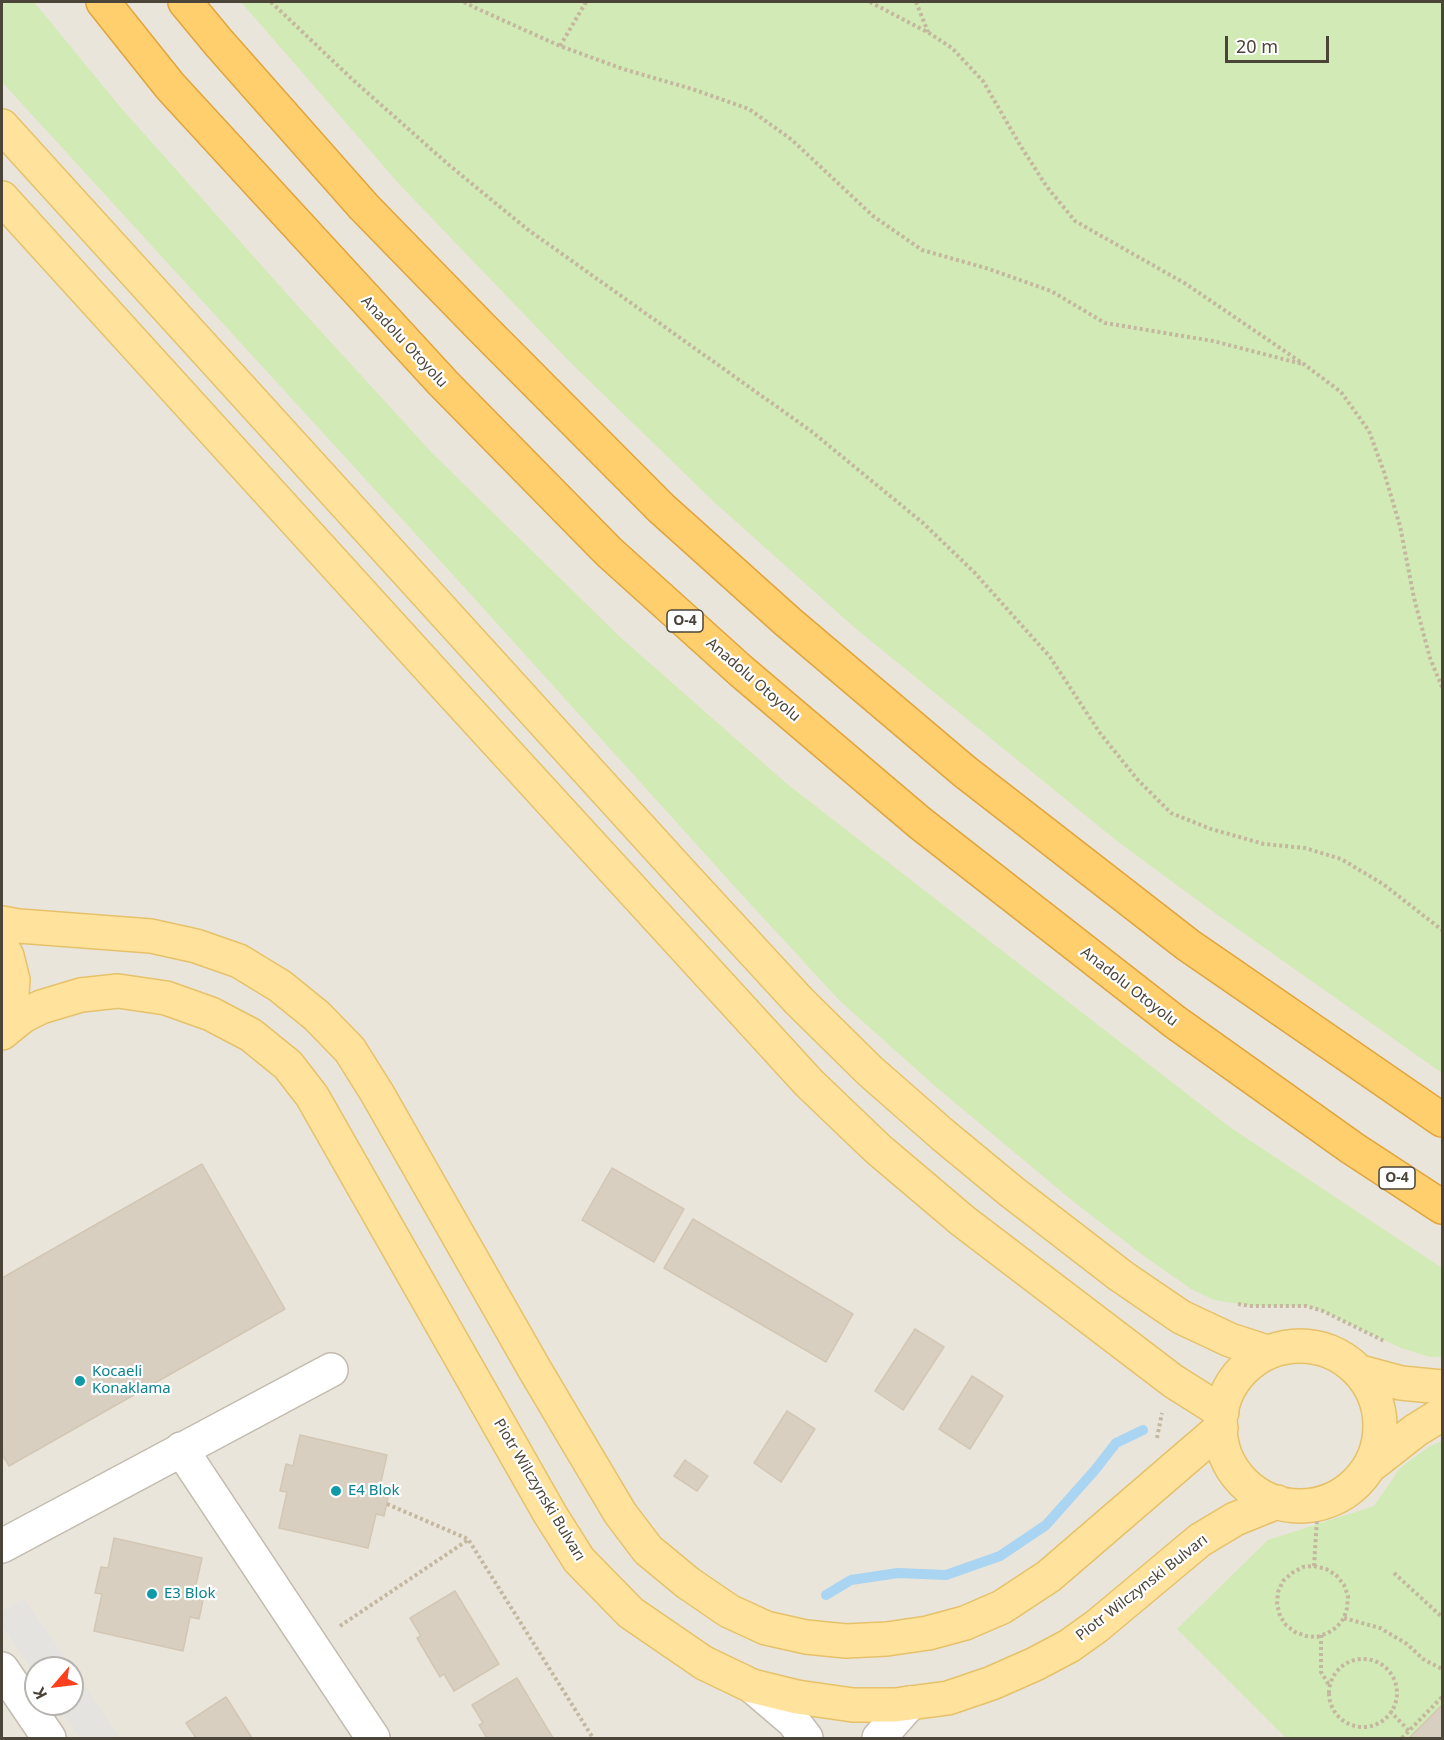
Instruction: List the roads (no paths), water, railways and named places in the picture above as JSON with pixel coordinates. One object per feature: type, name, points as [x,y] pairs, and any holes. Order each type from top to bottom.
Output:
[{"type":"highway","name":"Anadolu Otoyolu","points":[[103,2],[170,86],[442,383],[609,552],[741,671],[920,824],[1174,1022],[1352,1148],[1443,1207]]},
{"type":"highway","points":[[185,2],[364,207],[661,508],[788,622],[964,771],[1188,945],[1443,1120]]},
{"type":"main road","points":[[2,126],[682,874],[800,1001],[870,1071],[943,1136],[1121,1276],[1181,1317],[1230,1340],[1267,1352]]},
{"type":"main road","points":[[2,198],[809,1083],[879,1149],[963,1221],[1221,1420]]},
{"type":"main road","points":[[2,923],[151,936],[196,946],[239,961],[280,986],[317,1016],[350,1050],[377,1093],[620,1513],[648,1550],[688,1583],[729,1611],[766,1628],[806,1637],[846,1641],[887,1639],[928,1633],[965,1623],[1002,1607],[1049,1576],[1221,1420]]},
{"type":"main road","points":[[2,947],[7,956],[13,980],[11,1006],[2,1027]]},
{"type":"main road","name":"Piotr Wilczynski Bulvarı","points":[[2,1033],[23,1016],[41,1007],[81,995],[118,992],[166,998],[211,1014],[251,1035],[288,1065],[312,1096],[550,1514],[579,1560],[632,1613],[704,1663],[752,1686],[797,1697],[853,1705],[910,1703],[948,1698],[992,1683],[1069,1646],[1097,1626],[1200,1540],[1235,1519],[1276,1502]]},
{"type":"main road","points":[[1370,1466],[1379,1443],[1380,1418],[1374,1393],[1360,1372],[1340,1356],[1317,1347],[1292,1346],[1267,1352],[1245,1368],[1229,1390],[1221,1420],[1222,1444],[1233,1469],[1252,1489],[1276,1502],[1304,1506],[1330,1500],[1354,1486],[1370,1466],[1416,1430],[1443,1414]]},
{"type":"main road","points":[[1360,1372],[1401,1383],[1443,1387]]},
{"type":"street","points":[[2,1546],[331,1370]]},
{"type":"street","points":[[182,1449],[373,1738]]},
{"type":"street","points":[[2,1669],[49,1738]]},
{"type":"street","points":[[752,1686],[794,1721],[806,1738]]},
{"type":"street","points":[[879,1738],[910,1703]]},
{"type":"waterway","points":[[826,1595],[851,1580],[898,1573],[946,1575],[1000,1556],[1046,1525],[1116,1443],[1143,1430]]},
{"type":"place","name":"Kocaeli Konaklama","points":[[80,1381]]},
{"type":"place","name":"E4 Blok","points":[[336,1491]]},
{"type":"place","name":"E3 Blok","points":[[152,1594]]}]
